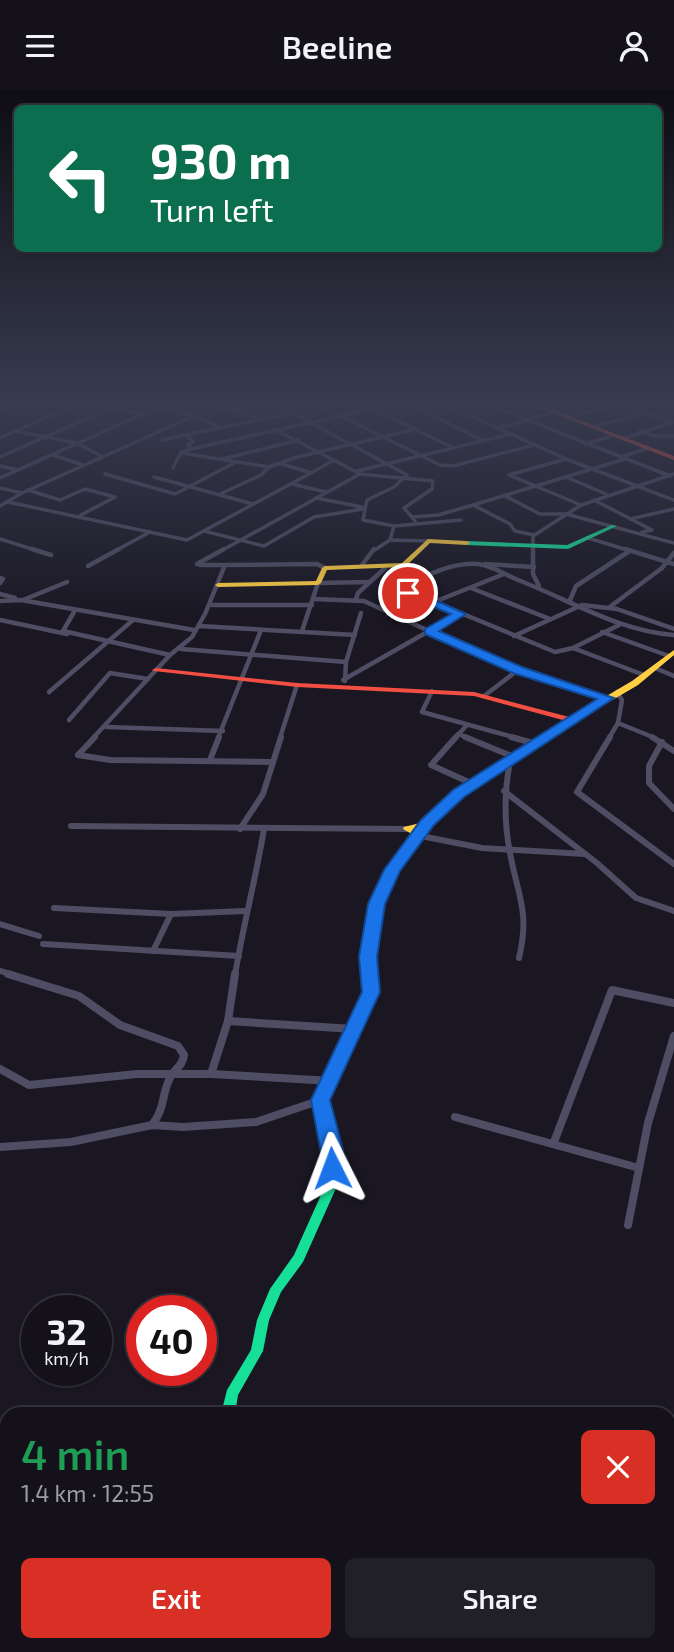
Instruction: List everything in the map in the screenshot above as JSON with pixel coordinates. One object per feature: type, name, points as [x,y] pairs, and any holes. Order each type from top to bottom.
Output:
[{"type":"street","points":[[0,506],[61,475]]},
{"type":"street","points":[[108,475],[175,493],[212,475]]},
{"type":"street","points":[[220,493],[261,475]]},
{"type":"street","points":[[9,502],[187,541],[309,475]]},
{"type":"street","points":[[353,475],[242,541],[197,564],[317,564],[325,568],[362,565],[384,568],[406,565],[428,541]]},
{"type":"street","points":[[376,475],[433,481],[432,489],[404,508],[418,525]]},
{"type":"street","points":[[407,475],[396,486],[366,499],[362,508],[363,520],[394,526],[461,520]]},
{"type":"street","points":[[510,475],[581,505]]},
{"type":"street","points":[[412,517],[438,515],[572,475]]},
{"type":"street","points":[[609,475],[674,500]]},
{"type":"street","points":[[154,477],[254,504]]},
{"type":"street","points":[[565,477],[606,494]]},
{"type":"street","points":[[546,591],[535,582],[531,546],[534,535],[581,505],[606,494],[643,487],[671,477]]},
{"type":"street","points":[[292,484],[326,492]]},
{"type":"street","points":[[0,488],[60,500],[85,489],[115,497],[80,516]]},
{"type":"street","points":[[505,496],[540,514],[566,514],[674,543]]},
{"type":"street","points":[[316,498],[362,508]]},
{"type":"street","points":[[594,500],[652,530],[639,533]]},
{"type":"street","points":[[472,505],[510,524],[515,531],[534,535]]},
{"type":"street","points":[[204,531],[264,547],[314,517],[362,508]]},
{"type":"street","points":[[628,519],[673,511]]},
{"type":"street","points":[[390,540],[394,526]]},
{"type":"street","points":[[362,565],[375,548],[390,540],[568,547],[614,526]]},
{"type":"street","points":[[88,566],[150,532]]},
{"type":"street","points":[[588,538],[674,564]]},
{"type":"street","points":[[0,539],[51,555]]},
{"type":"street","points":[[570,600],[576,586],[628,552]]},
{"type":"street","points":[[611,606],[674,553]]},
{"type":"street","points":[[534,567],[479,564],[435,571],[402,588],[555,652],[573,648],[619,625]]},
{"type":"street","points":[[479,564],[582,605],[619,625],[646,633],[674,635]]},
{"type":"street","points":[[225,565],[212,605],[181,649],[170,655],[107,727],[78,755],[110,760],[272,762]]},
{"type":"street","points":[[302,631],[325,568]]},
{"type":"street","points":[[356,600],[358,593],[384,568]]},
{"type":"street","points":[[434,602],[504,574]]},
{"type":"street","points":[[0,577],[4,579],[0,583]]},
{"type":"street","points":[[0,601],[22,600],[66,582]]},
{"type":"street","points":[[218,585],[369,582]]},
{"type":"street","points":[[471,588],[550,619]]},
{"type":"street","points":[[0,594],[74,611],[97,612],[133,620],[196,628],[355,635]]},
{"type":"street","points":[[388,614],[424,599]]},
{"type":"street","points":[[212,605],[356,600],[518,670],[607,698]]},
{"type":"street","points":[[514,636],[582,605],[611,606],[674,629]]},
{"type":"street","points":[[70,635],[63,631],[74,611]]},
{"type":"street","points":[[346,683],[346,662],[361,613]]},
{"type":"street","points":[[346,683],[460,614]]},
{"type":"street","points":[[0,620],[170,655]]},
{"type":"street","points":[[49,692],[133,620]]},
{"type":"street","points":[[210,760],[261,630]]},
{"type":"street","points":[[602,632],[620,641],[672,654]]},
{"type":"street","points":[[573,648],[644,675]]},
{"type":"street","points":[[181,649],[346,662]]},
{"type":"street","points":[[0,1147],[71,1142],[152,1125],[183,1127],[256,1122],[321,1100],[371,992],[368,957],[376,904],[392,870],[421,835],[427,823],[473,784],[533,743],[574,721],[655,669],[672,654]]},
{"type":"street","points":[[655,669],[674,676]]},
{"type":"street","points":[[156,670],[243,681],[297,685],[346,683],[484,696],[574,721]]},
{"type":"street","points":[[484,696],[518,670]]},
{"type":"street","points":[[69,720],[110,673],[148,679]]},
{"type":"street","points":[[240,829],[263,794],[297,685]]},
{"type":"street","points":[[432,691],[422,712],[533,743]]},
{"type":"street","points":[[617,692],[622,700],[618,723],[577,792],[674,864]]},
{"type":"street","points":[[618,723],[662,742],[674,751]]},
{"type":"street","points":[[467,725],[431,765],[473,784]]},
{"type":"street","points":[[107,727],[223,731]]},
{"type":"street","points":[[457,734],[512,759]]},
{"type":"street","points":[[662,742],[649,766],[649,783],[674,809]]},
{"type":"street","points":[[512,759],[504,790],[510,853],[523,899],[526,929],[519,958]]},
{"type":"street","points":[[504,790],[587,854],[636,898],[674,911]]},
{"type":"street","points":[[71,826],[407,829],[427,823]]},
{"type":"street","points":[[211,1074],[228,1021],[244,911],[258,868],[264,829]]},
{"type":"street","points":[[407,829],[454,846],[510,853],[587,854]]},
{"type":"street","points":[[54,908],[171,914],[244,911]]},
{"type":"street","points":[[153,951],[171,914]]},
{"type":"street","points":[[0,924],[39,936]]},
{"type":"street","points":[[43,944],[239,956]]},
{"type":"street","points":[[0,971],[79,996],[120,1025],[169,1041],[184,1055],[183,1063],[170,1075],[165,1085],[164,1107],[152,1125]]},
{"type":"street","points":[[554,1142],[612,990],[674,1003]]},
{"type":"street","points":[[228,1021],[354,1029]]},
{"type":"street","points":[[628,1225],[648,1123],[659,1094],[674,1036]]},
{"type":"street","points":[[0,1069],[29,1085],[137,1074],[211,1074],[332,1081]]},
{"type":"street","points":[[229,1407],[232,1394],[257,1351],[263,1320],[276,1289],[299,1258],[331,1186],[333,1150],[321,1100]]},
{"type":"street","points":[[455,1117],[554,1142],[639,1168]]},
{"type":"traffic: fast","points":[[467,543],[568,547],[614,526]]},
{"type":"traffic: fast","points":[[229,1407],[232,1394],[257,1351],[263,1320],[276,1289],[299,1258],[331,1186],[333,1150],[321,1100],[326,1089]]},
{"type":"traffic: slow","points":[[218,585],[318,583],[325,568],[404,565],[428,541],[467,543]]},
{"type":"traffic: slow","points":[[427,823],[407,829],[420,835],[450,801],[550,733],[635,683],[674,652]]},
{"type":"traffic: jam","points":[[156,670],[297,685],[474,694],[574,721]]},
{"type":"traffic: jam","points":[[326,1089],[371,992],[368,957],[376,904],[392,870],[420,835]]},
{"type":"route","points":[[332,1168],[333,1150],[321,1100],[371,992],[368,957],[376,904],[392,870],[421,836],[427,823],[458,793],[607,698],[518,670],[429,631],[460,614],[408,593]]}]
